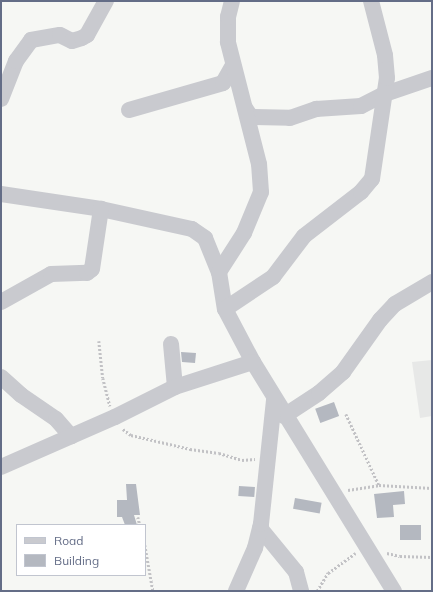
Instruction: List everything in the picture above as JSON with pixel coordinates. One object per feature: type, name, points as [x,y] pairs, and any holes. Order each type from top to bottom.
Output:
[{"type":"street","points":[[1,98],[16,61],[31,40],[60,35],[72,41],[82,38],[87,35],[106,1]]},
{"type":"street","points":[[219,272],[244,233],[260,197],[259,164],[232,67],[227,30],[232,1]]},
{"type":"street","points":[[225,308],[273,277],[304,236],[369,184],[375,166],[385,94],[385,55],[371,1]]},
{"type":"street","points":[[129,110],[223,83],[232,67]]},
{"type":"street","points":[[244,108],[251,118],[290,118],[316,109],[360,106],[385,94],[432,78]]},
{"type":"street","points":[[1,195],[101,209],[195,230],[208,243],[219,272],[225,308],[253,362],[274,400],[367,544],[394,591]]},
{"type":"street","points":[[1,302],[51,274],[87,273],[92,269],[101,209]]},
{"type":"street","points":[[284,416],[319,393],[339,376],[380,320],[395,304],[432,282]]},
{"type":"street","points":[[171,344],[175,387]]},
{"type":"street","points":[[1,466],[115,417],[175,387],[253,362]]},
{"type":"street","points":[[1,377],[21,395],[56,420],[71,436]]},
{"type":"street","points":[[236,591],[255,548],[260,528],[270,448],[274,400]]},
{"type":"street","points":[[260,528],[296,572],[301,591]]},
{"type":"path","points":[[100,340],[106,395],[120,427],[131,434],[190,449],[251,460],[270,448]]},
{"type":"path","points":[[346,414],[379,485]]},
{"type":"path","points":[[334,492],[379,485],[432,488]]},
{"type":"path","points":[[138,517],[140,524]]},
{"type":"path","points":[[317,591],[328,573],[367,544],[381,552],[400,556],[432,557]]},
{"type":"path","points":[[146,551],[153,591]]},
{"type":"shaded area","points":[[432,360],[432,416],[420,418],[412,362]]},
{"type":"building","points":[[181,352],[196,353],[195,363],[182,362]]},
{"type":"building","points":[[334,402],[339,416],[320,423],[315,409]]},
{"type":"building","points":[[126,484],[136,484],[140,515],[134,515],[137,524],[125,524],[122,517],[117,517],[117,500],[127,500]]},
{"type":"building","points":[[239,486],[255,487],[254,497],[238,496]]},
{"type":"building","points":[[404,491],[405,504],[393,505],[394,517],[377,518],[374,494]]},
{"type":"building","points":[[295,498],[322,503],[320,514],[293,509]]},
{"type":"building","points":[[400,525],[421,525],[421,540],[400,540]]}]
